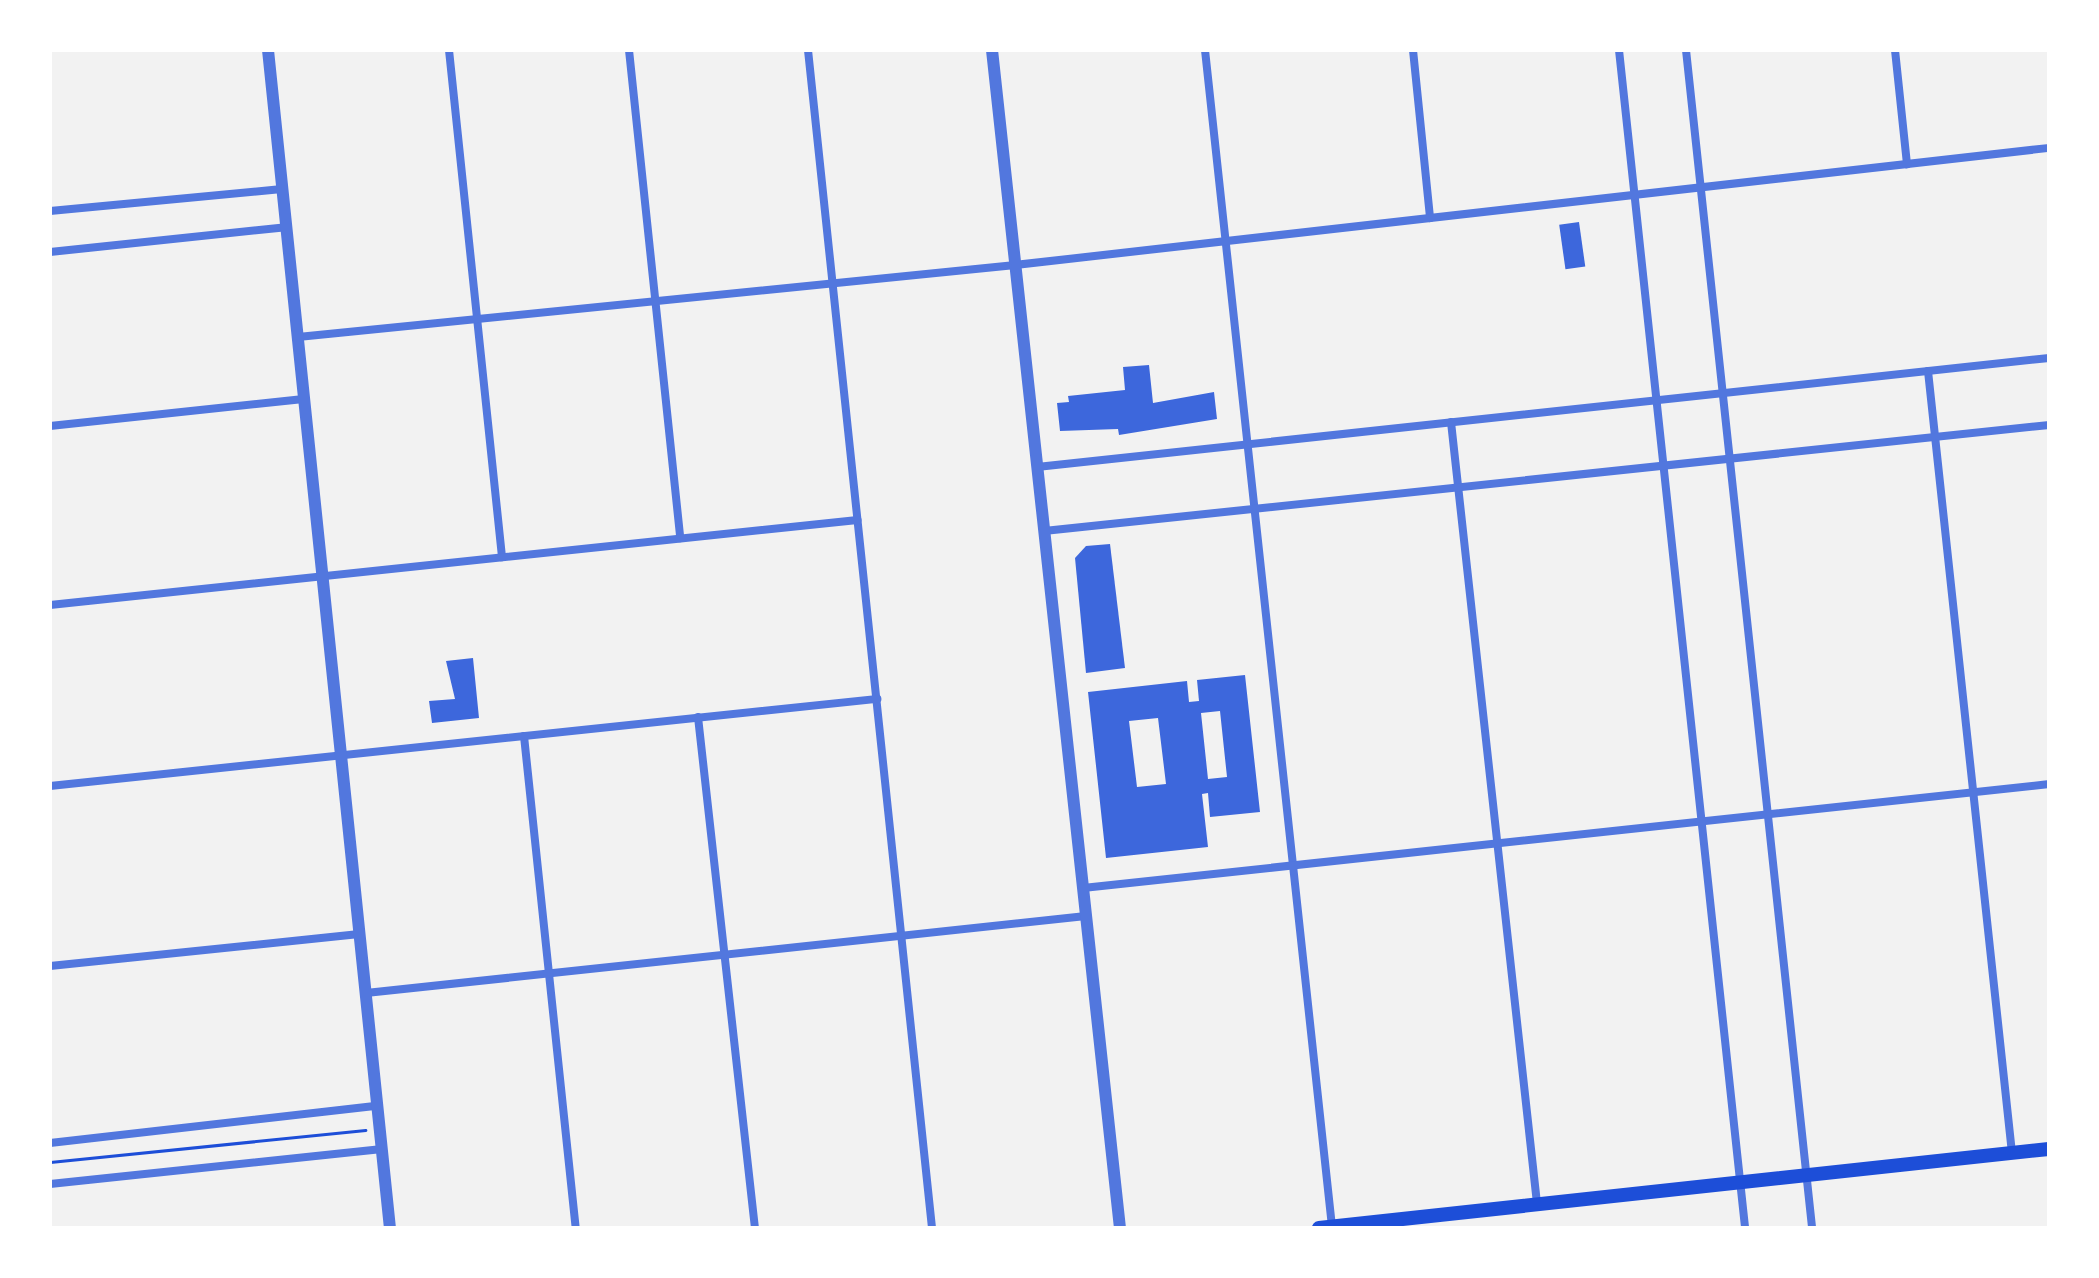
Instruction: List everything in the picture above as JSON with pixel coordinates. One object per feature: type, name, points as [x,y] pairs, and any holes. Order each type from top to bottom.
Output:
[{"type":"main road","points":[[1326,1227],[1456,1221],[1537,1204],[2049,1149]]},
{"type":"street","points":[[268,50],[390,1228]]},
{"type":"street","points":[[449,50],[502,557]]},
{"type":"street","points":[[629,50],[680,538]]},
{"type":"street","points":[[808,50],[932,1228]]},
{"type":"street","points":[[992,50],[1120,1228]]},
{"type":"street","points":[[1205,50],[1293,866],[1326,1227]]},
{"type":"street","points":[[1413,50],[1430,218]]},
{"type":"street","points":[[1619,50],[1745,1228]]},
{"type":"street","points":[[1686,50],[1812,1228]]},
{"type":"street","points":[[1895,50],[1907,164]]},
{"type":"street","points":[[298,337],[1015,265],[2049,148]]},
{"type":"street","points":[[50,211],[282,189]]},
{"type":"street","points":[[50,252],[286,227]]},
{"type":"street","points":[[1037,467],[2049,358]]},
{"type":"street","points":[[1928,371],[2012,1153]]},
{"type":"street","points":[[50,426],[304,399]]},
{"type":"street","points":[[1451,422],[1537,1204]]},
{"type":"street","points":[[1044,531],[2049,425]]},
{"type":"street","points":[[50,605],[858,520]]},
{"type":"street","points":[[50,786],[877,699]]},
{"type":"street","points":[[698,717],[755,1228]]},
{"type":"street","points":[[524,736],[576,1228]]},
{"type":"street","points":[[1083,888],[2049,784]]},
{"type":"street","points":[[366,993],[1086,916]]},
{"type":"street","points":[[50,966],[359,934]]},
{"type":"street","points":[[50,1143],[377,1106]]},
{"type":"street","points":[[50,1184],[382,1149]]},
{"type":"path","points":[[50,1162],[367,1130]]},
{"type":"building","points":[[1579,222],[1585,267],[1565,269],[1559,225]]},
{"type":"building","points":[[1149,365],[1153,403],[1214,392],[1217,419],[1119,435],[1118,429],[1060,431],[1057,403],[1069,402],[1068,396],[1125,390],[1123,367]]},
{"type":"building","points":[[1110,544],[1125,668],[1086,673],[1075,558],[1086,546]]},
{"type":"building","points":[[473,658],[479,718],[432,723],[429,701],[455,699],[446,661]]},
{"type":"building","points":[[1245,675],[1260,812],[1210,817],[1208,793],[1202,794],[1208,847],[1106,858],[1088,692],[1187,681],[1189,702],[1199,701],[1197,680]],"holes":[[[1220,711],[1227,777],[1208,779],[1201,713]],[[1158,718],[1166,784],[1137,787],[1129,721]]]}]
